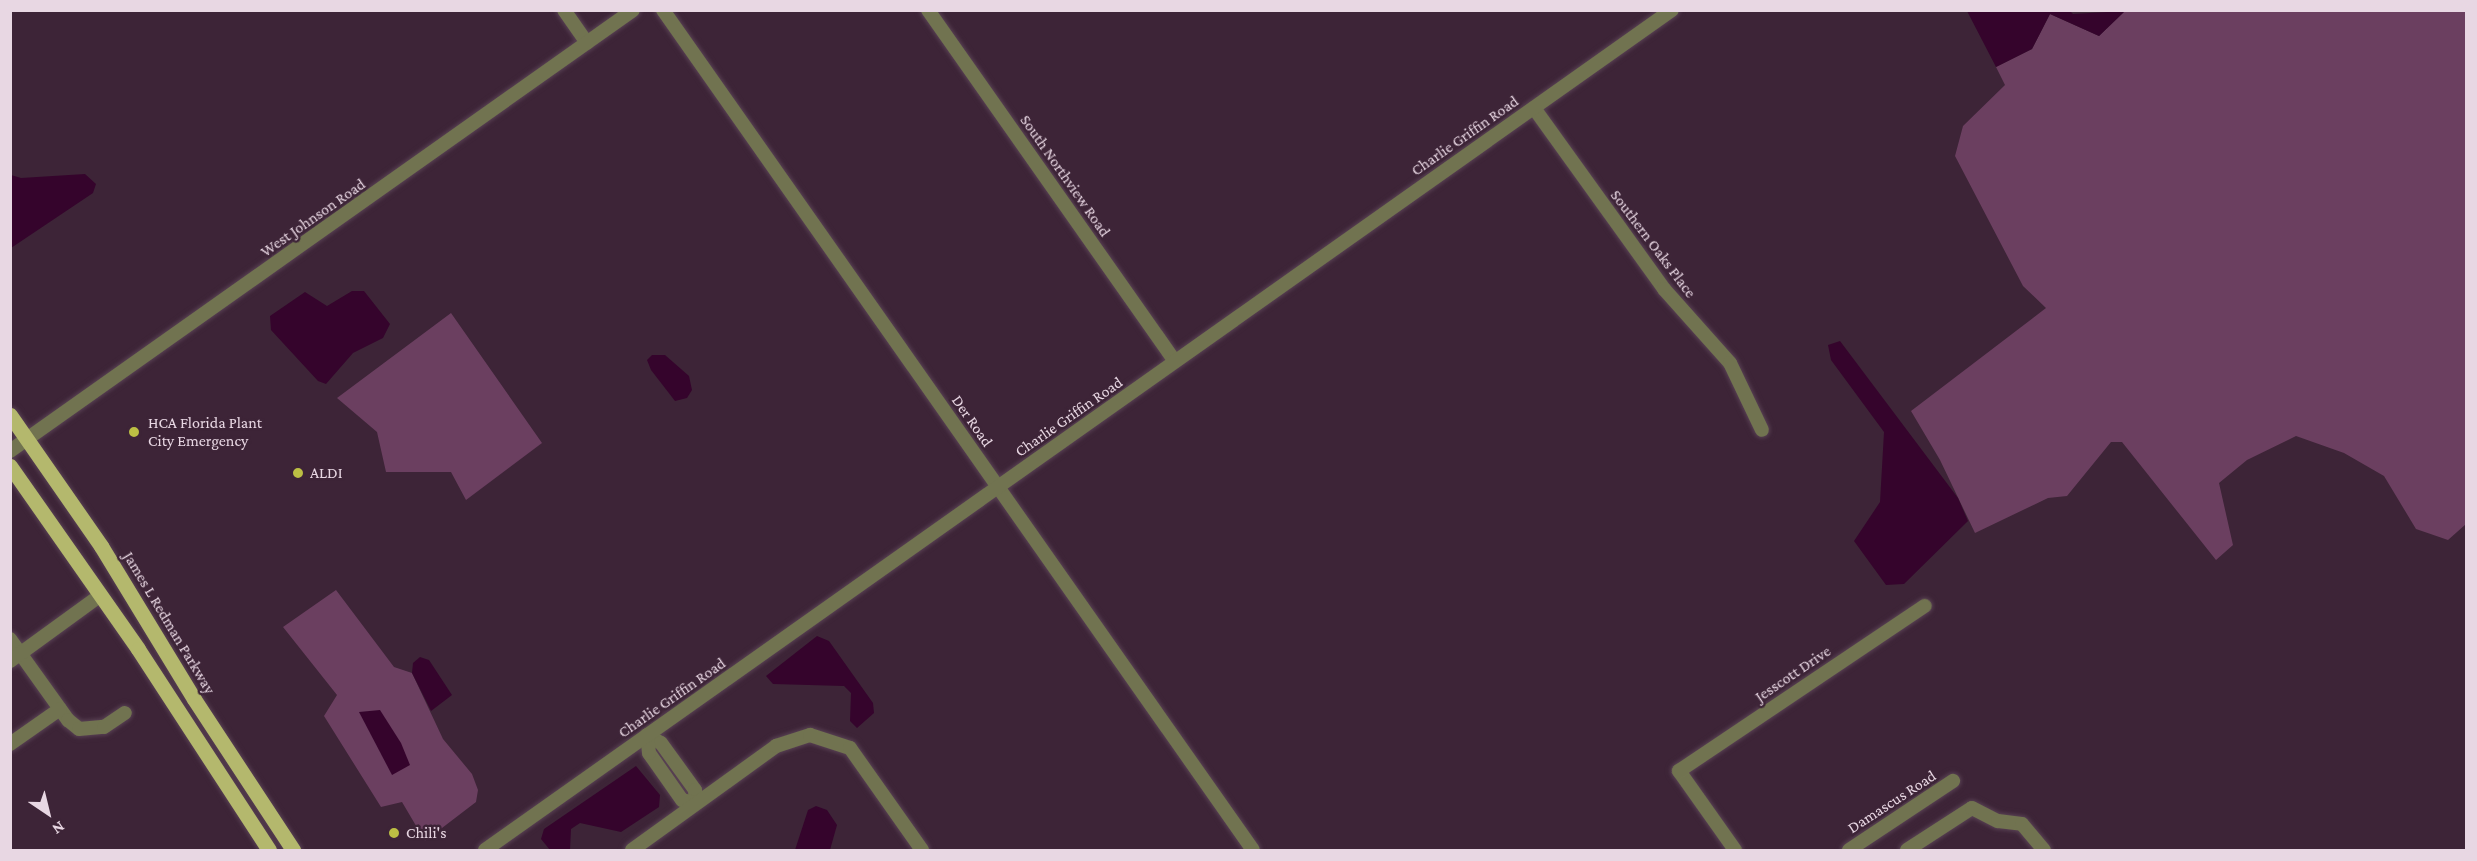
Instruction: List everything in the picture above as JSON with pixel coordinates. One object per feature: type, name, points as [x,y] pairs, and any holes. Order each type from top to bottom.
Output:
[{"type":"main road","name":"James L Redman Parkway","points":[[10,415],[101,546],[222,744],[293,850]]},
{"type":"main road","points":[[10,466],[101,594],[269,850]]},
{"type":"street","points":[[564,10],[587,43]]},
{"type":"street","name":"West Johnson Road","points":[[10,451],[633,10]]},
{"type":"street","name":"Der Road","points":[[663,10],[1253,850]]},
{"type":"street","name":"South Northview Road","points":[[928,10],[1175,361]]},
{"type":"street","name":"Charlie Griffin Road","points":[[485,850],[1672,10]]},
{"type":"street","name":"Southern Oaks Place","points":[[1534,108],[1664,290],[1730,363],[1761,430]]},
{"type":"street","points":[[16,657],[101,594]]},
{"type":"street","name":"Jesscott Drive","points":[[1735,850],[1679,771],[1925,606]]},
{"type":"street","points":[[10,639],[16,657],[73,725],[88,730],[104,727],[125,713]]},
{"type":"street","points":[[10,744],[60,709]]},
{"type":"street","points":[[647,735],[661,743],[695,790],[696,803]]},
{"type":"street","points":[[632,850],[776,746],[810,735],[850,748],[922,850]]},
{"type":"street","name":"Damascus Road","points":[[1849,850],[1953,782]]},
{"type":"street","points":[[1907,850],[1972,808],[1998,821],[2022,824],[2044,850]]},
{"type":"shaded area","points":[[1967,11],[2070,11],[2073,14],[2125,11],[2099,36],[2050,14],[2032,49],[1996,67]]},
{"type":"shaded area","points":[[2125,11],[2466,11],[2466,524],[2448,540],[2416,529],[2384,476],[2344,453],[2296,436],[2247,460],[2219,483],[2233,545],[2216,560],[2122,442],[2111,442],[2067,496],[2048,498],[1975,533],[1940,460],[1911,411],[2046,308],[2023,286],[1955,156],[1963,126],[2005,85],[1996,67],[2032,49],[2050,14],[2099,36]]},
{"type":"shaded area","points":[[85,174],[96,184],[93,193],[11,248],[11,175],[21,178]]},
{"type":"shaded area","points":[[352,291],[364,291],[390,324],[383,338],[353,353],[326,384],[318,381],[271,330],[270,316],[305,292],[327,306]]},
{"type":"shaded area","points":[[451,313],[542,443],[466,500],[451,472],[386,472],[377,432],[337,398]]},
{"type":"shaded area","points":[[1840,341],[1958,498],[1968,521],[1904,584],[1886,585],[1854,541],[1880,502],[1884,432],[1831,360],[1828,345]]},
{"type":"shaded area","points":[[652,355],[665,355],[689,376],[692,390],[687,398],[675,401],[651,370],[647,360]]},
{"type":"shaded area","points":[[336,590],[394,667],[412,673],[443,739],[472,774],[478,790],[476,802],[425,841],[402,802],[381,807],[324,716],[337,695],[283,627]]},
{"type":"shaded area","points":[[817,636],[829,641],[873,703],[874,713],[857,728],[850,721],[851,693],[844,686],[773,684],[766,676]]},
{"type":"shaded area","points":[[420,657],[429,660],[452,695],[431,711],[412,673],[413,663]]},
{"type":"shaded area","points":[[380,710],[401,743],[410,765],[392,775],[359,712]]},
{"type":"shaded area","points":[[636,766],[660,795],[659,807],[621,832],[580,823],[571,829],[570,850],[550,850],[541,839],[544,829]]},
{"type":"shaded area","points":[[816,806],[827,810],[837,825],[830,850],[795,850],[808,810]]},
{"type":"place","name":"HCA Florida Plant City Emergency","points":[[134,432]]},
{"type":"place","name":"ALDI","points":[[298,473]]},
{"type":"place","name":"Chili's","points":[[394,833]]}]
